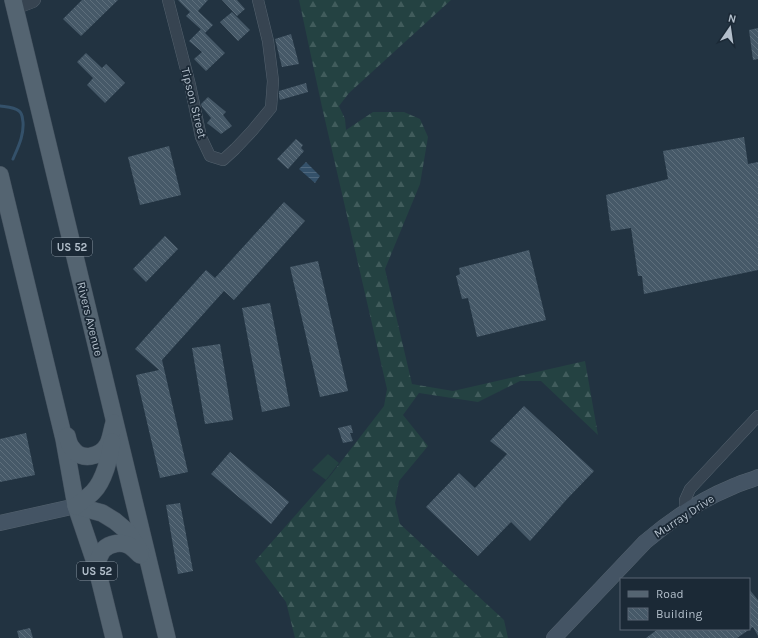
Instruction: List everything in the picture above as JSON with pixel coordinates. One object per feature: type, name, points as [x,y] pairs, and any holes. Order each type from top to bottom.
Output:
[{"type":"main road","name":"Rivers Avenue","points":[[14,5],[166,638]]},
{"type":"main road","name":"US 52","points":[[0,175],[60,420],[76,506],[96,565],[114,638]]},
{"type":"main road","points":[[60,420],[72,449],[79,455],[86,457],[101,453],[105,448],[108,444],[114,421]]},
{"type":"main road","points":[[76,506],[94,491],[101,479],[111,451],[114,421]]},
{"type":"main road","points":[[76,506],[102,513],[115,521],[128,532],[148,564]]},
{"type":"main road","points":[[96,565],[102,551],[107,546],[120,543],[129,545],[148,564]]},
{"type":"street","points":[[14,5],[33,2],[35,0]]},
{"type":"street","name":"Tipson Street","points":[[168,0],[190,85],[201,137],[210,156],[223,160],[252,131],[271,108],[273,81],[268,41],[258,0]]},
{"type":"street","points":[[686,511],[685,500],[690,489],[758,416]]},
{"type":"street","name":"Murray Drive","points":[[554,638],[645,542],[658,531],[686,511],[723,491],[758,477]]},
{"type":"street","points":[[0,523],[76,506]]},
{"type":"green space","points":[[299,0],[451,0],[349,93],[339,106],[345,119],[346,130],[373,112],[404,112],[420,119],[428,137],[420,184],[385,269],[412,384],[453,391],[585,361],[598,435],[541,381],[520,381],[478,402],[419,393],[403,415],[428,446],[399,481],[395,503],[400,524],[504,620],[508,638],[295,638],[286,602],[255,561],[330,476],[384,406],[387,389]]},
{"type":"green space","points":[[328,454],[339,463],[326,480],[312,470]]},
{"type":"water","points":[[306,162],[320,176],[315,183],[299,169]]},
{"type":"building","points":[[82,0],[118,0],[81,36],[63,19]]},
{"type":"building","points":[[178,0],[208,0],[198,11],[213,25],[205,33],[186,16],[190,12]]},
{"type":"building","points":[[222,0],[237,0],[245,9],[237,16]]},
{"type":"building","points":[[232,12],[250,30],[238,41],[220,22]]},
{"type":"building","points":[[758,28],[758,59],[753,60],[749,30]]},
{"type":"building","points":[[201,29],[225,53],[206,71],[194,59],[202,52],[189,41]]},
{"type":"building","points":[[291,34],[299,64],[282,67],[275,39]]},
{"type":"building","points":[[86,53],[102,68],[106,64],[125,83],[105,103],[87,85],[93,78],[77,62]]},
{"type":"building","points":[[306,83],[308,92],[280,100],[279,91]]},
{"type":"building","points":[[208,97],[226,112],[223,115],[232,126],[221,134],[207,123],[211,118],[201,104]]},
{"type":"building","points":[[744,137],[748,164],[758,162],[758,270],[644,294],[642,276],[638,276],[631,228],[611,231],[606,195],[668,179],[663,151]]},
{"type":"building","points":[[296,139],[303,145],[301,148],[304,151],[288,169],[277,159]]},
{"type":"building","points":[[169,146],[181,195],[140,205],[128,157]]},
{"type":"building","points":[[284,202],[305,221],[234,300],[224,291],[162,360],[188,472],[160,478],[136,375],[159,370],[135,349],[206,270],[215,278]]},
{"type":"building","points":[[165,236],[178,249],[146,282],[133,269]]},
{"type":"building","points":[[529,250],[546,320],[477,337],[468,298],[462,299],[456,276],[460,274],[459,268]]},
{"type":"building","points":[[318,261],[348,391],[320,397],[290,267]]},
{"type":"building","points":[[270,303],[290,406],[262,412],[242,308]]},
{"type":"building","points":[[220,344],[233,420],[205,424],[192,348]]},
{"type":"building","points":[[524,406],[594,471],[530,541],[511,522],[478,556],[426,507],[459,473],[475,488],[507,454],[490,441]]},
{"type":"building","points":[[351,425],[353,433],[350,433],[353,441],[343,443],[338,428]]},
{"type":"building","points":[[26,433],[35,475],[0,482],[0,439]]},
{"type":"building","points":[[230,452],[289,502],[271,524],[211,474]]},
{"type":"building","points":[[180,503],[193,571],[178,574],[166,505]]},
{"type":"building","points":[[750,590],[758,600],[758,636],[753,627],[750,629]]},
{"type":"building","points":[[30,628],[33,638],[19,638],[17,631]]},
{"type":"building","points":[[657,630],[749,630],[737,638],[646,638]]},
{"type":"waterway","points":[[0,106],[10,107],[17,110],[22,116],[22,137],[13,159]]}]
